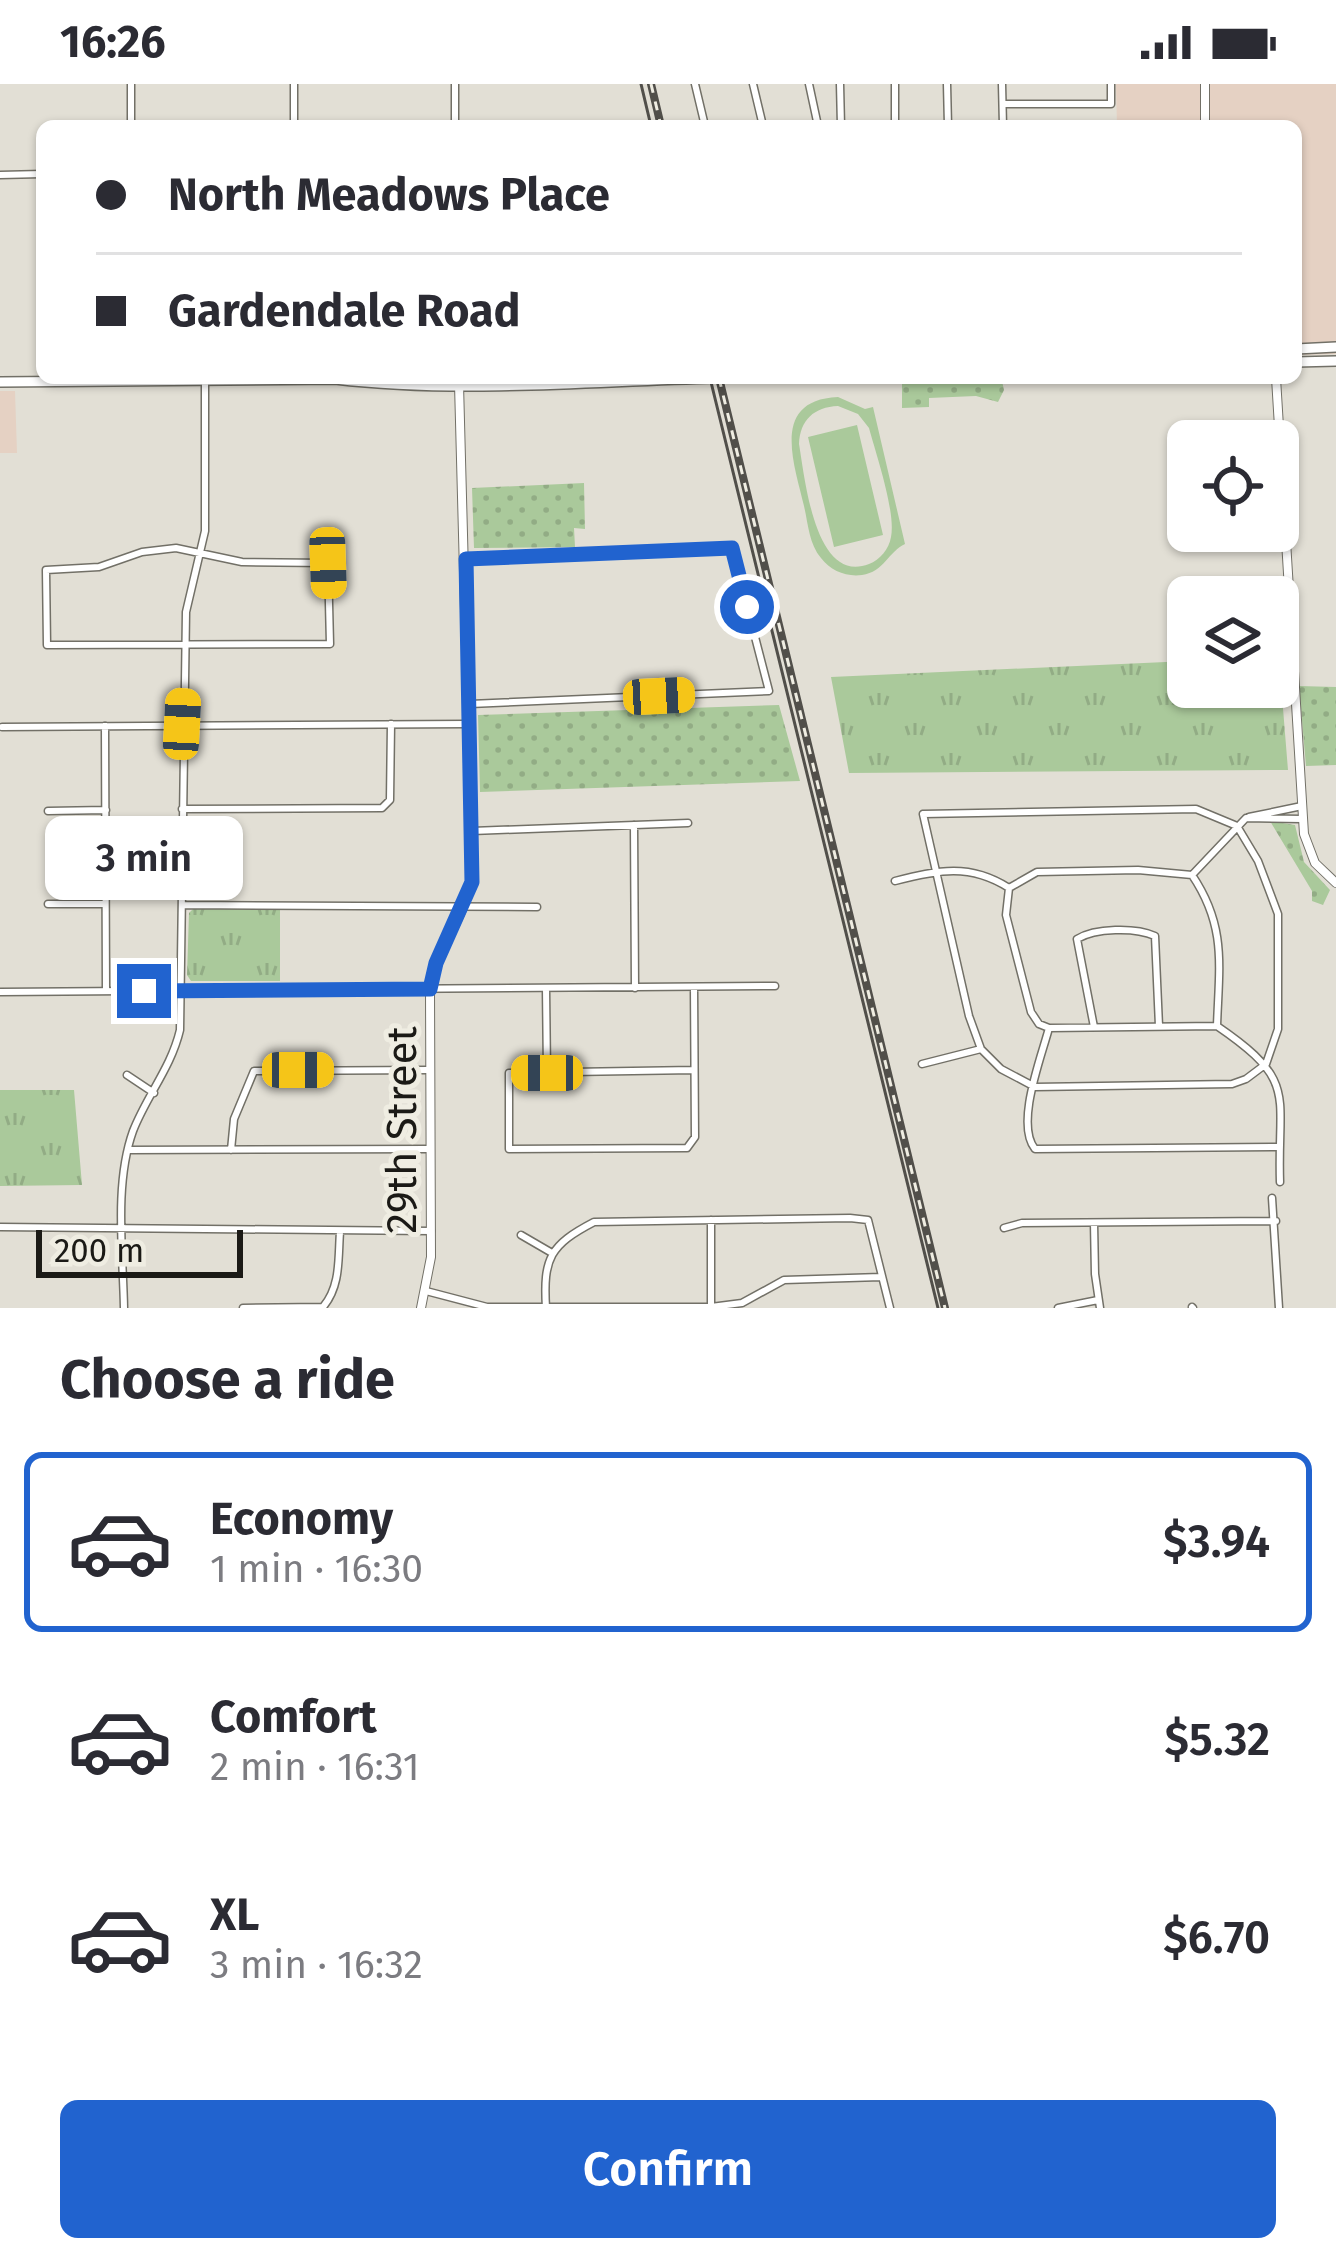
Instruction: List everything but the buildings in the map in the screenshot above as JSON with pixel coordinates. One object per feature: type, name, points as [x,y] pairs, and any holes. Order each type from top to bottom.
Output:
[{"type":"main road","points":[[1302,349],[1336,347]]},
{"type":"main road","points":[[1302,362],[1336,361]]},
{"type":"main road","points":[[0,382],[36,382]]},
{"type":"street","points":[[130,84],[131,120]]},
{"type":"street","points":[[294,84],[294,120]]},
{"type":"street","points":[[455,84],[455,120]]},
{"type":"street","points":[[695,84],[704,120]]},
{"type":"street","points":[[753,84],[762,120]]},
{"type":"street","points":[[808,84],[817,120]]},
{"type":"street","points":[[840,84],[841,120]]},
{"type":"street","points":[[895,84],[895,120]]},
{"type":"street","points":[[947,84],[948,120]]},
{"type":"street","points":[[1003,84],[1003,120]]},
{"type":"street","points":[[1003,104],[1111,104],[1111,84]]},
{"type":"street","points":[[1204,84],[1205,120]]},
{"type":"street","points":[[0,175],[36,174]]},
{"type":"street","points":[[124,1308],[128,1150],[176,1047],[182,990],[182,724],[188,596],[205,531],[205,384]]},
{"type":"street","name":"29th Street","points":[[421,1308],[431,1231],[430,989],[436,963],[472,882],[459,384]]},
{"type":"street","points":[[1276,384],[1303,819],[1310,855],[1336,883]]},
{"type":"street","points":[[164,548],[200,554],[261,563],[328,563],[330,644],[46,645],[46,570],[99,567],[164,548]]},
{"type":"street","points":[[466,559],[732,548],[769,691],[470,704]]},
{"type":"street","points":[[182,808],[382,808],[390,800],[392,724]]},
{"type":"street","points":[[2,727],[471,724]]},
{"type":"street","points":[[105,726],[106,991]]},
{"type":"street","points":[[1192,875],[1246,818],[1302,806]]},
{"type":"street","points":[[1196,809],[1237,826],[1258,861],[1278,914],[1278,1029],[1266,1064],[1232,1084],[1035,1087],[1001,1069],[981,1048],[969,1016],[923,814],[1196,809]]},
{"type":"street","points":[[48,812],[106,811]]},
{"type":"street","points":[[1246,818],[1303,819]]},
{"type":"street","points":[[472,832],[688,824]]},
{"type":"street","points":[[634,825],[635,988]]},
{"type":"street","points":[[895,880],[935,871],[976,871],[1009,888]]},
{"type":"street","points":[[1009,888],[1037,872],[1192,875]]},
{"type":"street","points":[[1192,875],[1217,922],[1217,1026]]},
{"type":"street","points":[[1009,888],[1006,915],[1031,1012],[1039,1024],[1049,1028],[1217,1026],[1266,1064],[1277,1080],[1280,1182]]},
{"type":"street","points":[[48,904],[105,904]]},
{"type":"street","points":[[184,905],[537,907]]},
{"type":"street","points":[[1094,1027],[1077,939],[1087,933],[1144,931],[1155,936],[1159,1026]]},
{"type":"street","points":[[0,992],[775,986]]},
{"type":"street","points":[[546,988],[547,1073]]},
{"type":"street","points":[[694,988],[694,1070],[694,1137],[688,1148],[509,1149],[509,1073],[694,1070]]},
{"type":"street","points":[[1049,1028],[1026,1119],[1027,1138],[1035,1149],[1279,1147]]},
{"type":"street","points":[[922,1064],[981,1048]]},
{"type":"street","points":[[231,1150],[234,1119],[254,1071],[430,1070]]},
{"type":"street","points":[[127,1075],[154,1093]]},
{"type":"street","points":[[128,1150],[431,1149]]},
{"type":"street","points":[[1272,1198],[1280,1308]]},
{"type":"street","points":[[711,1220],[711,1307]]},
{"type":"street","points":[[547,1308],[544,1280],[552,1253],[562,1240],[594,1222],[868,1220],[890,1308]]},
{"type":"street","points":[[1004,1228],[1022,1223],[1276,1222]]},
{"type":"street","points":[[1058,1308],[1099,1304],[1094,1223]]},
{"type":"street","points":[[0,1227],[431,1231]]},
{"type":"street","points":[[244,1308],[323,1306],[331,1297],[337,1274],[340,1231]]},
{"type":"street","points":[[521,1235],[552,1253]]},
{"type":"street","points":[[426,1291],[474,1306],[711,1307],[742,1303],[784,1280],[882,1276]]},
{"type":"shaded area","points":[[1116,84],[1336,84],[1336,354],[1302,355],[1302,120],[1117,120]]},
{"type":"shaded area","points":[[0,391],[15,391],[17,453],[0,453]]},
{"type":"green space","points":[[902,384],[1003,384],[1004,390],[998,402],[976,396],[929,398],[929,407],[902,408]]},
{"type":"green space","points":[[838,397],[865,409],[873,407],[905,544],[870,573],[850,575],[834,570],[811,540],[792,436],[803,409]],"holes":[[[838,406],[858,414],[869,428],[892,526],[880,557],[851,566],[836,559],[816,525],[799,444],[802,428],[815,412]]]},
{"type":"green space","points":[[857,425],[883,535],[834,547],[808,437]]},
{"type":"green space","points":[[584,483],[585,529],[574,528],[575,547],[474,548],[472,488]]},
{"type":"green space","points":[[1167,662],[1167,708],[1283,708],[1288,770],[849,773],[831,677]]},
{"type":"green space","points":[[1299,686],[1336,687],[1336,765],[1306,766]]},
{"type":"green space","points":[[779,705],[800,781],[480,792],[478,715]]},
{"type":"green space","points":[[1270,821],[1295,825],[1304,862],[1330,890],[1323,905],[1312,901],[1312,891]]},
{"type":"green space","points":[[193,909],[280,909],[280,981],[191,981],[187,975],[189,913]]},
{"type":"green space","points":[[0,1090],[74,1090],[82,1185],[0,1186]]},
{"type":"tram line","points":[[641,84],[650,120]]},
{"type":"tram line","points":[[711,384],[938,1308]]},
{"type":"railway","points":[[651,84],[660,120]]},
{"type":"railway","points":[[720,384],[945,1308]]},
{"type":"route","points":[[144,991],[430,989],[436,963],[472,882],[466,559],[732,548],[747,607]]}]
